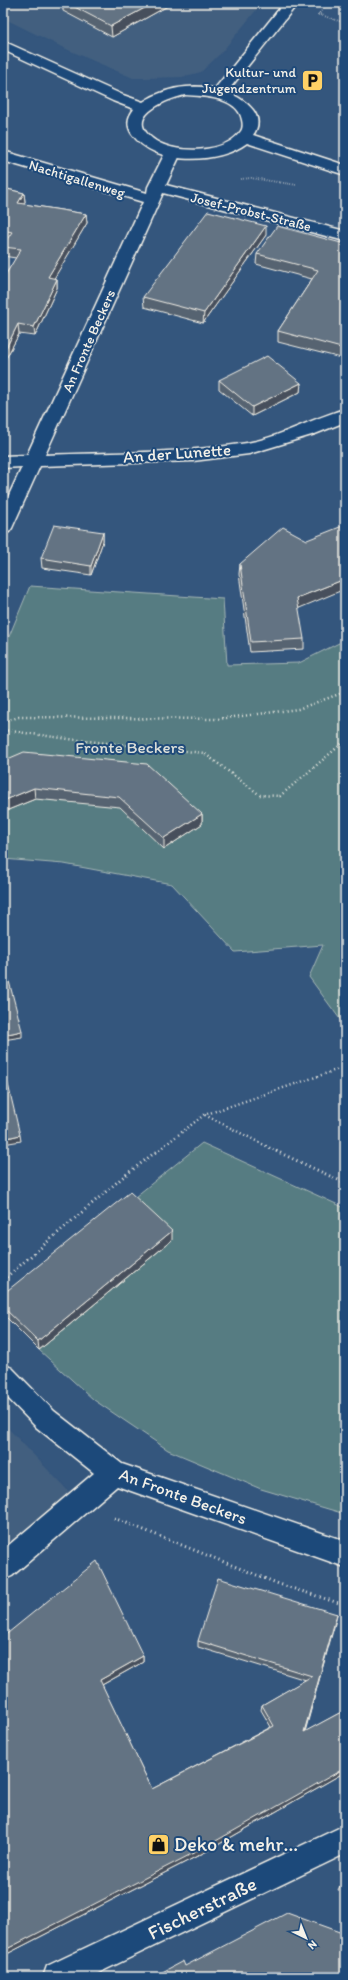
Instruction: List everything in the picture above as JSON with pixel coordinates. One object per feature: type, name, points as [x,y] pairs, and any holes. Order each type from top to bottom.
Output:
[{"type":"street","points":[[218,94],[291,3]]},
{"type":"street","points":[[3,45],[118,98],[144,107]]},
{"type":"street","points":[[190,91],[218,94],[232,100],[244,108],[250,117],[250,128],[244,138],[221,151],[189,155],[173,153],[156,147],[143,138],[137,128],[137,117],[144,107],[154,100],[168,94],[190,91]]},
{"type":"street","points":[[244,138],[345,170]]},
{"type":"street","name":"An Fronte Beckers","points":[[3,528],[173,153]]},
{"type":"street","name":"Nachtigallenweg","points":[[3,156],[154,194]]},
{"type":"street","name":"Josef-Probst-Straße","points":[[154,194],[345,236]]},
{"type":"street","name":"An der Lunette","points":[[3,462],[193,455],[249,448],[308,430],[345,414]]},
{"type":"street","name":"An Fronte Beckers","points":[[3,1376],[45,1419],[114,1473],[345,1554]]},
{"type":"street","points":[[3,1567],[114,1473]]},
{"type":"street","name":"Fischerstraße","points":[[58,1977],[345,1839]]},
{"type":"path","points":[[314,20],[328,3]]},
{"type":"path","points":[[318,14],[345,23]]},
{"type":"path","points":[[3,722],[19,717],[218,719],[298,709],[345,692]]},
{"type":"path","points":[[3,730],[204,754],[260,795],[280,796],[345,741]]},
{"type":"path","points":[[3,1280],[123,1177],[204,1115],[217,1112],[345,1067]]},
{"type":"path","points":[[204,1115],[345,1183]]},
{"type":"shaded area","points":[[3,3],[262,3],[221,53],[201,72],[182,77],[133,78],[64,48],[3,18]]},
{"type":"shaded area","points":[[3,1423],[70,1493],[3,1549]]},
{"type":"green space","name":"Fronte Beckers","points":[[30,586],[223,599],[227,665],[299,663],[345,640],[345,1026],[309,977],[323,945],[235,952],[172,884],[64,864],[3,859],[3,651]]},
{"type":"green space","points":[[202,1143],[345,1208],[345,1514],[261,1489],[168,1450],[94,1400],[39,1350],[171,1241],[130,1201]]},
{"type":"building","points":[[67,3],[154,3],[111,26]]},
{"type":"building","points":[[3,188],[24,193],[18,203],[86,214],[48,277],[57,279],[34,327],[18,324],[3,354],[3,279],[21,249],[3,247],[12,232],[3,230]]},
{"type":"building","points":[[208,211],[266,226],[204,313],[143,297]]},
{"type":"building","points":[[277,226],[345,244],[345,349],[278,331],[318,270],[257,254]]},
{"type":"building","points":[[267,356],[301,383],[252,407],[219,380]]},
{"type":"building","points":[[54,525],[103,532],[91,566],[41,558]]},
{"type":"building","points":[[345,525],[345,579],[297,598],[304,639],[251,642],[240,564],[283,527],[307,540]]},
{"type":"building","points":[[24,752],[147,764],[202,814],[164,838],[119,797],[34,788],[3,801],[3,761]]},
{"type":"building","points":[[4,962],[22,1031],[3,1035],[3,963]]},
{"type":"building","points":[[3,1063],[20,1135],[3,1139]]},
{"type":"building","points":[[130,1192],[172,1231],[38,1341],[3,1307],[3,1294]]},
{"type":"building","points":[[97,1561],[143,1656],[100,1680],[152,1789],[274,1726],[262,1705],[312,1676],[198,1641],[218,1578],[337,1614],[304,1732],[345,1710],[345,1768],[207,1846],[3,1951],[3,1637]]},
{"type":"building","points":[[287,1913],[345,1934],[345,1977],[153,1977],[183,1961],[185,1966]]},
{"type":"place","name":"Kultur- und Jugendzentrum","points":[[312,80]]},
{"type":"place","name":"Deko & mehr...","points":[[158,1844]]}]
